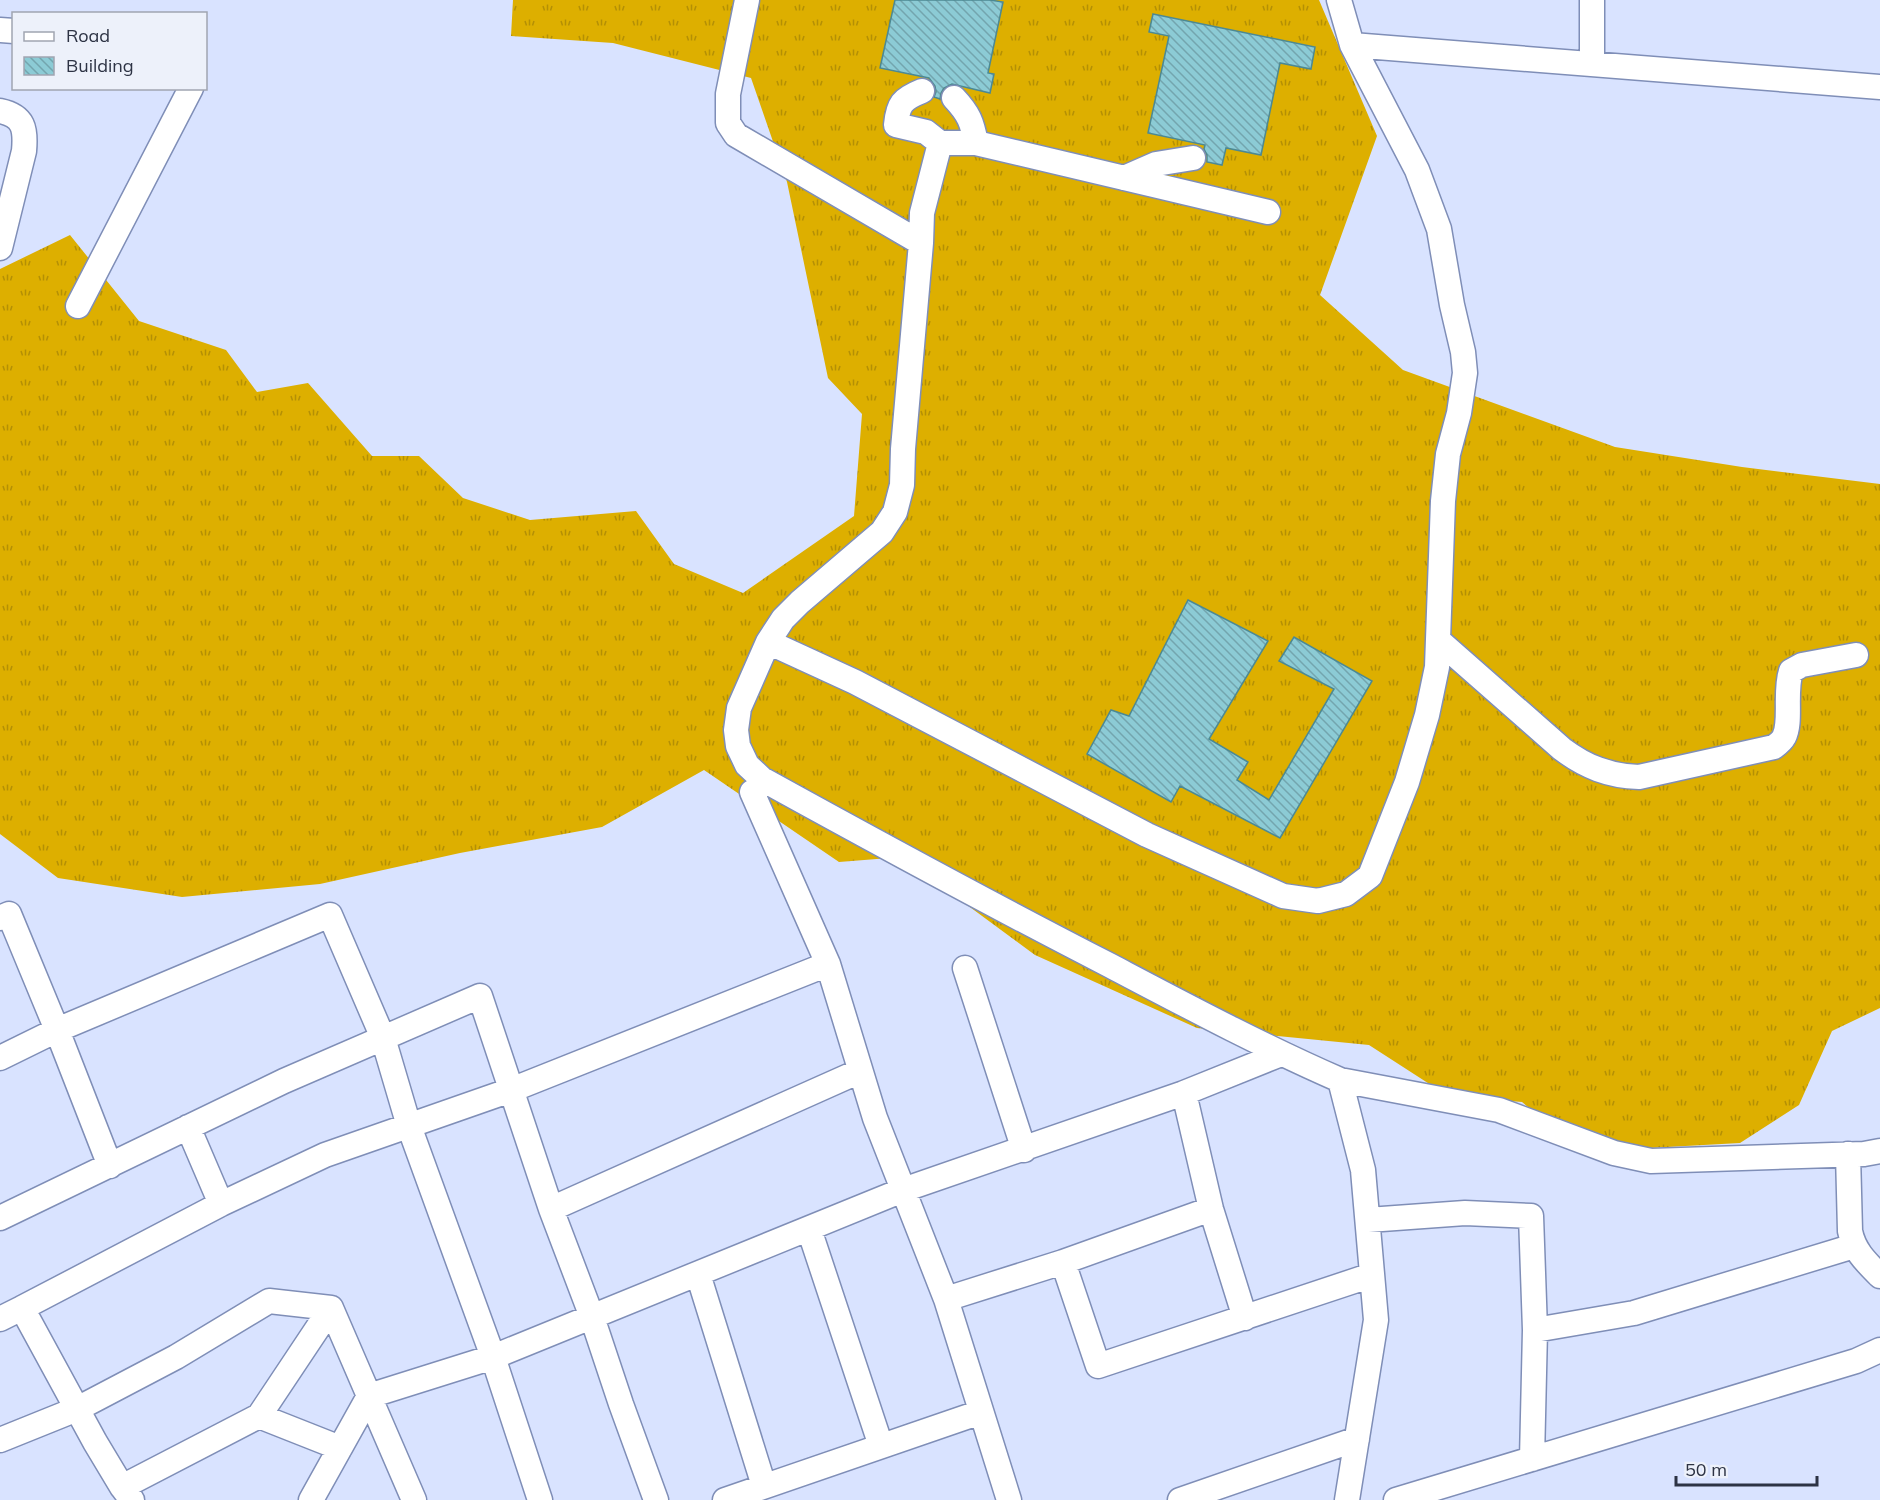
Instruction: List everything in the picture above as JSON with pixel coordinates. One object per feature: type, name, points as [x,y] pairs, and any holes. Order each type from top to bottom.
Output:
[{"type":"street","points":[[747,0],[728,94],[728,123],[736,135],[921,243]]},
{"type":"street","points":[[768,642],[855,682],[1147,835],[1283,896],[1318,901],[1346,894],[1370,876],[1407,782],[1427,715],[1437,667],[1443,501],[1448,454],[1459,413],[1465,373],[1463,352],[1438,229],[1417,170],[1352,45],[1339,0]]},
{"type":"street","points":[[1592,0],[1592,64]]},
{"type":"street","points":[[1352,45],[1880,87]]},
{"type":"street","points":[[78,306],[190,90]]},
{"type":"street","points":[[922,92],[909,96],[897,110],[896,125],[926,132],[940,143],[976,143],[1268,212]]},
{"type":"street","points":[[954,98],[967,112],[973,126],[976,143]]},
{"type":"street","points":[[0,111],[17,118],[24,127],[25,137],[24,151],[0,248]]},
{"type":"street","points":[[940,143],[922,213],[902,485],[895,512],[882,532],[783,619],[768,642],[739,708],[736,730],[738,746],[747,765],[762,778],[902,857],[1281,1054],[1340,1080],[1499,1110],[1636,1159],[1673,1161],[1880,1151]]},
{"type":"street","points":[[1124,178],[1156,164],[1193,158]]},
{"type":"street","points":[[1438,640],[1579,762],[1617,776],[1639,777],[1774,747],[1783,740],[1787,729],[1787,682],[1791,671],[1802,664],[1856,655]]},
{"type":"street","points":[[752,792],[828,964],[875,1118],[946,1299],[1009,1500]]},
{"type":"street","points":[[0,918],[9,914],[110,1166]]},
{"type":"street","points":[[0,1058],[57,1030],[330,915],[383,1038],[409,1126],[493,1357],[540,1500]]},
{"type":"street","points":[[0,1319],[221,1204],[325,1155],[512,1090],[828,964]]},
{"type":"street","points":[[965,968],[1024,1149]]},
{"type":"street","points":[[0,1218],[284,1081],[480,996],[551,1209],[657,1500]]},
{"type":"street","points":[[311,1500],[369,1396],[493,1357],[903,1190],[1184,1093],[1281,1054]]},
{"type":"street","points":[[551,1209],[860,1071]]},
{"type":"street","points":[[1340,1080],[1363,1170],[1376,1320],[1347,1500]]},
{"type":"street","points":[[1184,1093],[1211,1209],[1245,1317]]},
{"type":"street","points":[[188,1127],[221,1204]]},
{"type":"street","points":[[1848,1154],[1850,1231],[1854,1246],[1880,1276]]},
{"type":"street","points":[[946,1299],[1063,1262],[1211,1209]]},
{"type":"street","points":[[1368,1220],[1465,1213],[1531,1216],[1534,1330],[1532,1459]]},
{"type":"street","points":[[809,1228],[881,1446]]},
{"type":"street","points":[[1534,1330],[1634,1313],[1854,1246]]},
{"type":"street","points":[[1063,1262],[1098,1366],[1372,1275]]},
{"type":"street","points":[[698,1274],[764,1486]]},
{"type":"street","points":[[0,1440],[77,1409],[176,1357],[269,1301],[331,1308]]},
{"type":"street","points":[[21,1308],[127,1493],[259,1416],[331,1308]]},
{"type":"street","points":[[331,1308],[414,1500]]},
{"type":"street","points":[[1396,1500],[1856,1361],[1880,1350]]},
{"type":"street","points":[[725,1500],[981,1412]]},
{"type":"street","points":[[259,1416],[340,1448]]},
{"type":"street","points":[[1180,1500],[1357,1439]]},
{"type":"green space","points":[[513,0],[1319,0],[1377,136],[1320,295],[1403,370],[1615,447],[1742,467],[1880,484],[1880,1008],[1832,1031],[1799,1105],[1740,1143],[1631,1149],[1558,1132],[1522,1102],[1448,1096],[1369,1045],[1197,1028],[1035,955],[902,857],[839,862],[704,770],[602,827],[460,853],[320,884],[182,897],[58,878],[0,834],[0,269],[70,235],[139,321],[226,350],[257,392],[308,383],[372,456],[419,456],[463,498],[530,520],[636,511],[674,564],[743,593],[854,516],[862,414],[828,378],[787,182],[751,78],[613,43],[511,36]]},
{"type":"building","points":[[895,0],[1003,2],[988,73],[994,74],[990,93],[952,84],[944,88],[940,99],[934,97],[935,86],[929,78],[880,68]]},
{"type":"building","points":[[1153,14],[1315,47],[1311,69],[1280,63],[1261,155],[1226,148],[1222,165],[1207,162],[1205,145],[1148,133],[1169,36],[1149,32]]},
{"type":"building","points":[[1188,600],[1268,641],[1209,739],[1248,762],[1237,780],[1269,800],[1334,689],[1279,661],[1294,637],[1372,681],[1280,838],[1180,786],[1171,802],[1087,754],[1111,710],[1129,716]]}]
